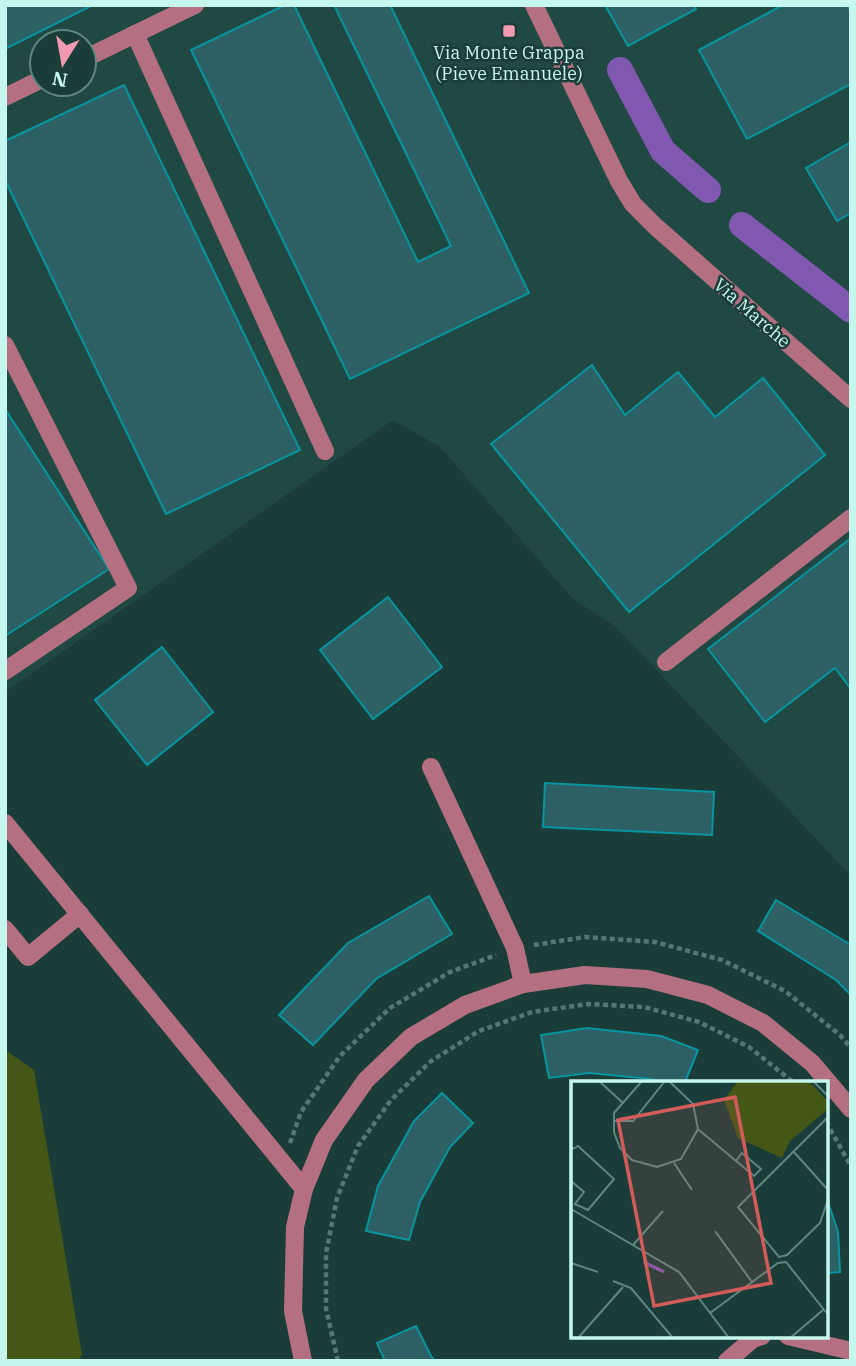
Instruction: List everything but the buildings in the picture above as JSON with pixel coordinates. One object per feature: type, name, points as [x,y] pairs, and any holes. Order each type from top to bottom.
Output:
[{"type":"street","points":[[98,52],[195,5]]},
{"type":"street","name":"Via Marche","points":[[534,5],[619,181],[634,204],[654,226],[851,399]]},
{"type":"street","points":[[135,34],[325,451]]},
{"type":"street","points":[[5,97],[28,86]]},
{"type":"street","points":[[5,345],[128,588],[5,671]]},
{"type":"street","points":[[666,662],[851,518]]},
{"type":"street","points":[[431,767],[516,948],[523,984]]},
{"type":"street","points":[[5,823],[304,1189]]},
{"type":"street","points":[[5,929],[28,957],[80,914]]},
{"type":"street","points":[[303,1361],[293,1311],[295,1227],[304,1189],[324,1140],[366,1080],[411,1037],[465,1005],[523,984],[585,975],[648,979],[708,995],[764,1023],[813,1063],[828,1081]]},
{"type":"street","points":[[828,1081],[851,1109]]},
{"type":"street","points":[[727,1361],[757,1338]]},
{"type":"street","points":[[796,1338],[851,1352]]},
{"type":"path","points":[[338,1361],[326,1309],[326,1253],[337,1198],[358,1146],[391,1100],[431,1061],[479,1031],[532,1012],[588,1004],[644,1007],[699,1022],[749,1047],[791,1081]]},
{"type":"path","points":[[828,1126],[851,1166]]},
{"type":"shaded area","points":[[5,5],[851,5],[851,876],[614,625],[573,599],[440,447],[393,420],[5,692]]},
{"type":"green space","points":[[5,1050],[34,1070],[82,1355],[77,1361],[5,1361]]},
{"type":"waterway","points":[[620,70],[663,151],[708,190]]},
{"type":"waterway","points":[[742,225],[851,310]]},
{"type":"place","name":"Via Monte Grappa (Pieve Emanuele)","points":[[509,31]]}]
